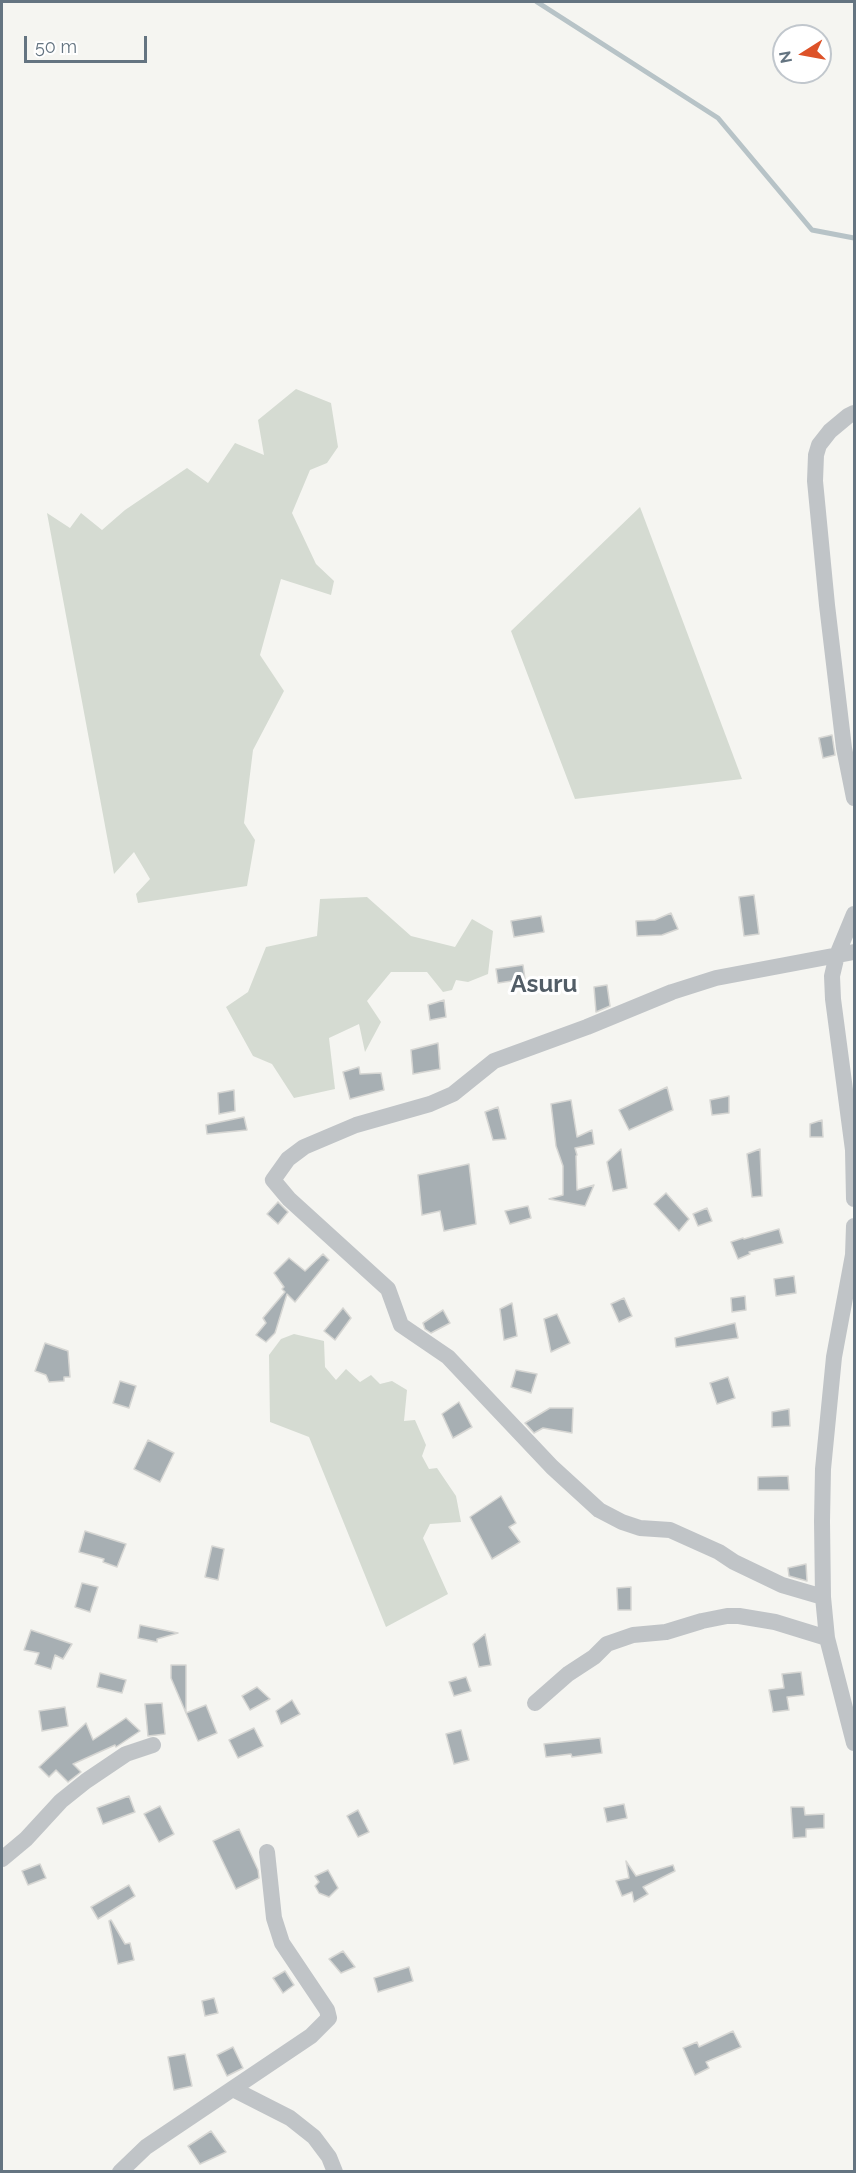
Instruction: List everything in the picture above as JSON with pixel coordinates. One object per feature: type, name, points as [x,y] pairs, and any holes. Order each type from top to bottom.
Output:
[{"type":"street","points":[[855,413],[830,431],[819,445],[816,455],[815,481],[826,605],[844,748],[855,798]]},
{"type":"street","points":[[855,914],[837,955],[832,976],[853,1150],[855,1199]]},
{"type":"street","points":[[823,1597],[782,1585],[719,1552],[670,1530],[640,1528],[598,1510],[552,1467],[448,1357],[401,1324],[388,1288],[289,1198],[273,1180],[288,1159],[304,1147],[356,1125],[430,1104],[453,1094],[494,1062],[672,992],[716,978],[855,952]]},
{"type":"street","points":[[855,1226],[854,1255],[834,1356],[823,1469],[823,1597],[827,1638],[855,1743]]},
{"type":"street","points":[[535,1703],[607,1644],[633,1635],[666,1632],[702,1621],[739,1616],[775,1623],[827,1638]]},
{"type":"street","points":[[2,1859],[26,1839],[60,1801],[86,1781],[126,1754],[153,1745]]},
{"type":"street","points":[[120,2172],[146,2147],[312,2036],[328,2021],[329,2016],[282,1943],[274,1918],[267,1852]]},
{"type":"street","points":[[233,2089],[290,2118],[314,2137],[329,2157],[336,2172]]},
{"type":"shaded area","points":[[296,389],[331,403],[338,447],[327,463],[310,470],[292,513],[316,564],[334,581],[331,595],[281,579],[260,655],[284,691],[253,750],[244,823],[255,840],[247,886],[138,903],[136,894],[150,879],[134,852],[114,874],[47,513],[70,528],[81,513],[102,530],[125,510],[187,468],[208,483],[235,443],[264,455],[258,420]]},
{"type":"shaded area","points":[[640,507],[742,779],[575,799],[511,631]]},
{"type":"shaded area","points":[[367,897],[411,936],[455,947],[472,919],[493,931],[488,974],[468,982],[456,980],[452,990],[443,992],[427,972],[391,972],[367,1001],[381,1022],[365,1052],[359,1024],[329,1038],[335,1089],[294,1098],[272,1064],[253,1056],[226,1007],[248,992],[266,947],[317,936],[320,899]]},
{"type":"shaded area","points":[[294,1334],[324,1341],[325,1367],[336,1380],[346,1369],[360,1382],[371,1375],[380,1384],[392,1381],[407,1390],[404,1421],[415,1420],[426,1445],[422,1456],[429,1469],[437,1468],[456,1496],[461,1522],[430,1524],[423,1538],[448,1594],[386,1627],[309,1437],[270,1422],[269,1355],[281,1339]]},
{"type":"building","points":[[832,735],[835,755],[823,758],[819,738]]},
{"type":"building","points":[[754,895],[759,934],[744,936],[739,897]]},
{"type":"building","points":[[671,913],[678,929],[662,935],[637,936],[636,921],[655,920]]},
{"type":"building","points":[[541,916],[544,932],[514,937],[511,921]]},
{"type":"building","points":[[523,965],[525,979],[498,983],[496,969]]},
{"type":"building","points":[[607,985],[610,1006],[596,1012],[594,987]]},
{"type":"building","points":[[444,1000],[446,1017],[430,1020],[428,1005]]},
{"type":"building","points":[[438,1043],[440,1069],[413,1074],[411,1050]]},
{"type":"building","points":[[359,1067],[360,1074],[381,1073],[384,1090],[350,1099],[343,1072]]},
{"type":"building","points":[[667,1087],[673,1110],[629,1130],[619,1110]]},
{"type":"building","points":[[234,1090],[235,1111],[219,1114],[218,1093]]},
{"type":"building","points":[[729,1096],[729,1113],[712,1115],[710,1100]]},
{"type":"building","points":[[571,1100],[577,1137],[592,1130],[594,1144],[575,1148],[577,1190],[594,1185],[585,1206],[549,1199],[563,1195],[563,1166],[556,1146],[551,1104]]},
{"type":"building","points":[[498,1107],[506,1139],[493,1140],[485,1112]]},
{"type":"building","points":[[244,1117],[247,1130],[207,1134],[206,1125]]},
{"type":"building","points":[[822,1120],[823,1137],[810,1137],[810,1124]]},
{"type":"building","points":[[621,1149],[627,1188],[613,1191],[607,1162]]},
{"type":"building","points":[[760,1149],[762,1196],[752,1197],[747,1154]]},
{"type":"building","points":[[469,1164],[476,1224],[444,1231],[440,1211],[422,1215],[418,1175]]},
{"type":"building","points":[[666,1193],[689,1219],[679,1231],[654,1204]]},
{"type":"building","points":[[278,1202],[288,1212],[278,1224],[267,1214]]},
{"type":"building","points":[[528,1206],[531,1218],[510,1224],[505,1211]]},
{"type":"building","points":[[707,1208],[712,1221],[698,1226],[693,1214]]},
{"type":"building","points":[[779,1229],[783,1243],[749,1252],[750,1254],[738,1259],[731,1242]]},
{"type":"building","points":[[323,1254],[329,1260],[295,1302],[287,1294],[275,1333],[266,1342],[256,1335],[266,1323],[263,1318],[285,1292],[274,1273],[289,1258],[305,1271]]},
{"type":"building","points":[[794,1276],[796,1293],[776,1296],[774,1279]]},
{"type":"building","points":[[745,1296],[746,1310],[732,1312],[731,1298]]},
{"type":"building","points":[[624,1298],[632,1316],[619,1322],[611,1304]]},
{"type":"building","points":[[512,1303],[517,1336],[504,1340],[500,1309]]},
{"type":"building","points":[[343,1308],[351,1318],[335,1340],[324,1331]]},
{"type":"building","points":[[443,1310],[450,1323],[431,1333],[425,1329],[423,1323]]},
{"type":"building","points":[[557,1314],[570,1343],[551,1352],[544,1319]]},
{"type":"building","points":[[735,1323],[738,1338],[676,1347],[675,1338]]},
{"type":"building","points":[[45,1343],[68,1351],[70,1377],[64,1377],[64,1381],[49,1382],[46,1375],[35,1371]]},
{"type":"building","points":[[516,1370],[537,1374],[531,1393],[511,1387]]},
{"type":"building","points":[[728,1377],[735,1398],[717,1404],[710,1383]]},
{"type":"building","points":[[120,1381],[136,1386],[129,1408],[113,1403]]},
{"type":"building","points":[[459,1402],[472,1427],[453,1438],[442,1414]]},
{"type":"building","points":[[550,1408],[573,1408],[572,1433],[543,1428],[534,1433],[525,1423]]},
{"type":"building","points":[[789,1409],[790,1426],[772,1427],[772,1412]]},
{"type":"building","points":[[148,1440],[174,1453],[160,1482],[134,1469]]},
{"type":"building","points":[[788,1476],[789,1490],[758,1490],[758,1477]]},
{"type":"building","points":[[501,1496],[516,1523],[509,1527],[520,1542],[492,1559],[470,1517]]},
{"type":"building","points":[[85,1531],[126,1544],[117,1567],[103,1562],[104,1559],[79,1552]]},
{"type":"building","points":[[212,1546],[224,1549],[218,1580],[205,1577]]},
{"type":"building","points":[[806,1564],[807,1581],[789,1576],[788,1568]]},
{"type":"building","points":[[82,1583],[98,1587],[90,1612],[75,1607]]},
{"type":"building","points":[[631,1587],[631,1610],[618,1610],[617,1588]]},
{"type":"building","points":[[140,1625],[178,1633],[157,1639],[157,1642],[138,1638]]},
{"type":"building","points":[[31,1630],[72,1644],[63,1659],[55,1655],[51,1669],[35,1664],[39,1653],[24,1650]]},
{"type":"building","points":[[485,1634],[491,1665],[479,1667],[473,1644]]},
{"type":"building","points":[[171,1665],[186,1665],[186,1713],[171,1678]]},
{"type":"building","points":[[801,1672],[804,1695],[787,1697],[789,1710],[773,1712],[769,1690],[784,1688],[782,1674]]},
{"type":"building","points":[[100,1673],[126,1680],[122,1693],[97,1687]]},
{"type":"building","points":[[466,1677],[471,1691],[454,1696],[449,1682]]},
{"type":"building","points":[[257,1687],[270,1699],[250,1710],[242,1696]]},
{"type":"building","points":[[292,1700],[300,1714],[281,1724],[276,1711]]},
{"type":"building","points":[[162,1703],[165,1734],[148,1736],[145,1704]]},
{"type":"building","points":[[206,1705],[217,1733],[198,1741],[186,1713]]},
{"type":"building","points":[[65,1707],[68,1726],[42,1731],[39,1711]]},
{"type":"building","points":[[126,1718],[140,1731],[116,1747],[115,1745],[73,1764],[81,1772],[68,1782],[56,1770],[49,1777],[39,1767],[86,1723],[93,1740]]},
{"type":"building","points":[[254,1728],[263,1746],[238,1758],[229,1740]]},
{"type":"building","points":[[461,1730],[469,1760],[454,1764],[446,1734]]},
{"type":"building","points":[[600,1738],[602,1753],[572,1757],[571,1754],[546,1757],[544,1744]]},
{"type":"building","points":[[129,1796],[135,1812],[103,1824],[97,1808]]},
{"type":"building","points":[[624,1804],[627,1818],[607,1822],[604,1808]]},
{"type":"building","points":[[160,1806],[174,1834],[159,1842],[144,1814]]},
{"type":"building","points":[[791,1807],[804,1807],[805,1815],[824,1814],[824,1828],[806,1829],[806,1837],[793,1838]]},
{"type":"building","points":[[358,1810],[369,1832],[358,1837],[347,1816]]},
{"type":"building","points":[[239,1829],[258,1870],[259,1878],[236,1889],[213,1841]]},
{"type":"building","points":[[626,1861],[636,1876],[673,1865],[675,1871],[643,1887],[648,1894],[634,1902],[632,1892],[622,1896],[616,1881],[629,1878]]},
{"type":"building","points":[[40,1864],[46,1878],[28,1885],[22,1871]]},
{"type":"building","points":[[328,1870],[338,1888],[329,1897],[319,1893],[315,1886],[319,1882],[315,1876]]},
{"type":"building","points":[[129,1885],[135,1896],[98,1919],[91,1907]]},
{"type":"building","points":[[111,1920],[125,1944],[130,1943],[134,1960],[118,1964],[109,1921]]},
{"type":"building","points":[[343,1951],[355,1967],[341,1973],[329,1959]]},
{"type":"building","points":[[409,1967],[413,1981],[378,1992],[374,1978]]},
{"type":"building","points":[[285,1971],[294,1985],[283,1993],[273,1978]]},
{"type":"building","points":[[214,1998],[218,2013],[205,2016],[202,2001]]},
{"type":"building","points":[[733,2031],[741,2047],[706,2062],[709,2068],[695,2075],[683,2048],[697,2042],[699,2047]]},
{"type":"building","points":[[233,2047],[243,2068],[227,2076],[217,2055]]},
{"type":"building","points":[[185,2054],[192,2086],[174,2090],[168,2057]]},
{"type":"building","points":[[211,2131],[226,2152],[200,2164],[188,2146]]},
{"type":"waterway","points":[[537,2],[718,118],[812,230],[854,238]]},
{"type":"district","name":"Asuru","points":[[544,985]]}]
